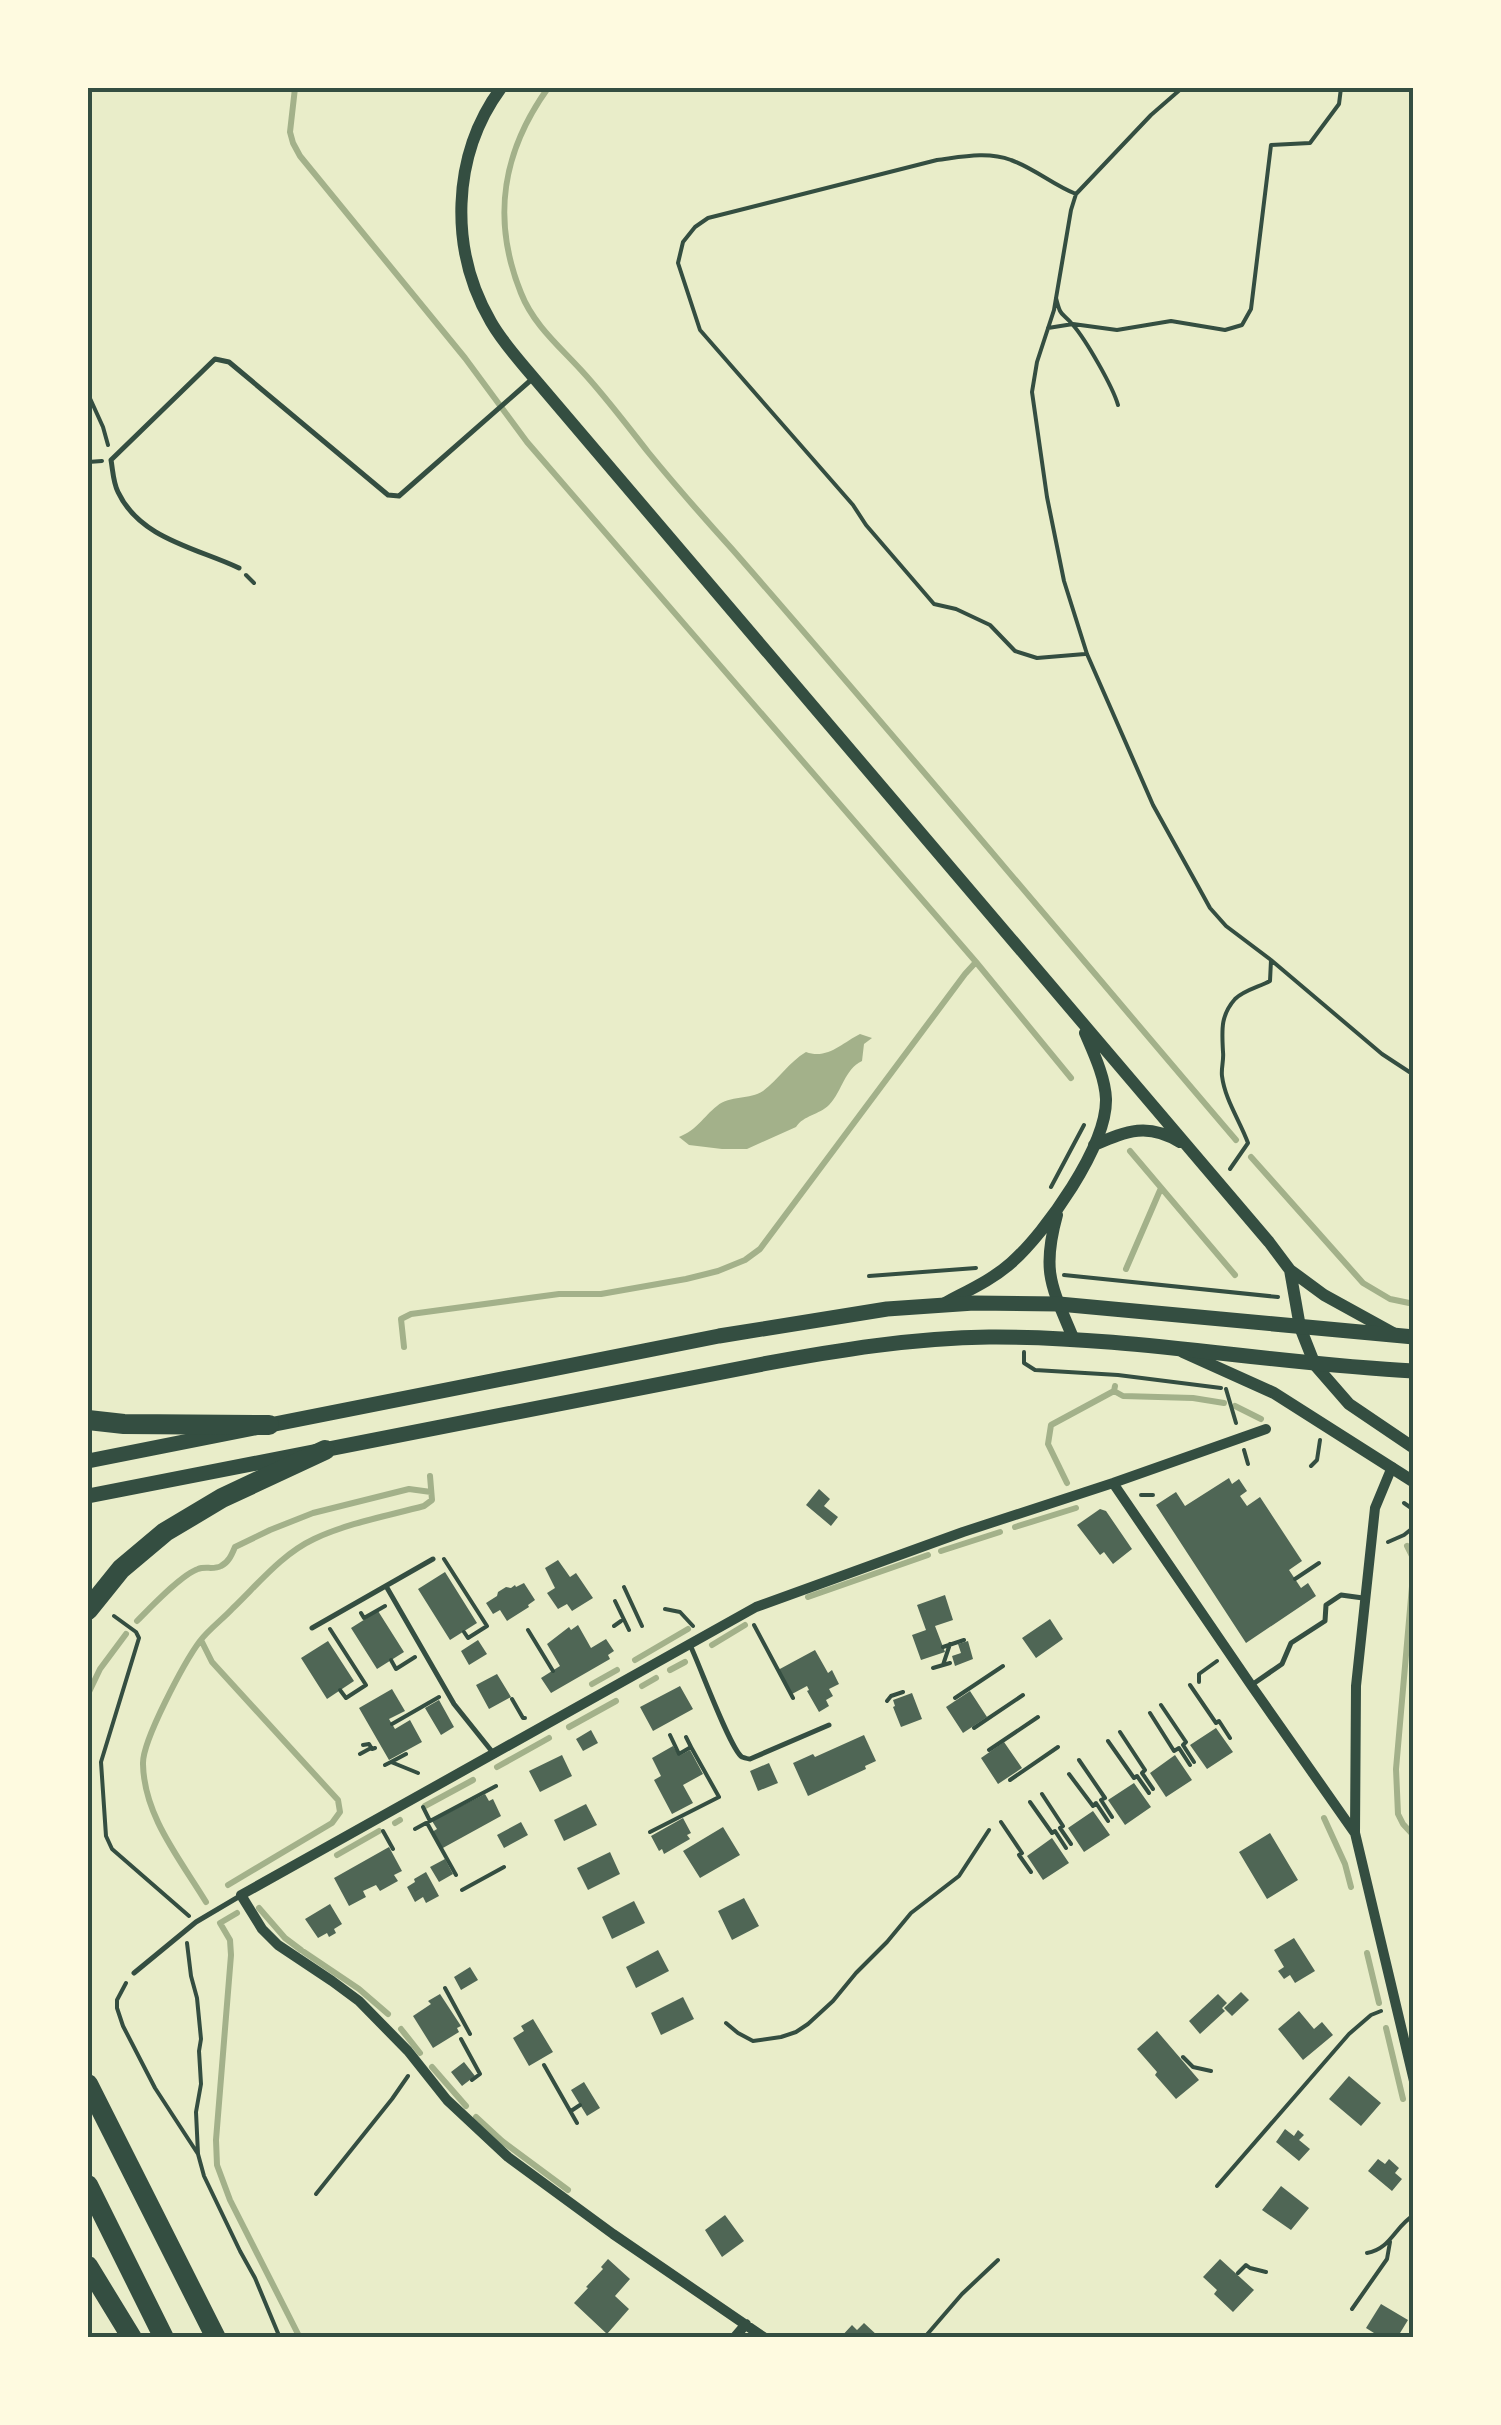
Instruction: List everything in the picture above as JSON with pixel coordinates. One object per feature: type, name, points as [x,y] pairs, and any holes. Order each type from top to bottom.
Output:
[{"type":"highway","points":[[88,1420],[124,1424],[269,1425]]},
{"type":"highway","points":[[88,1610],[122,1570],[164,1532],[222,1498],[325,1450]]},
{"type":"highway","points":[[88,2063],[112,2132]]},
{"type":"highway","points":[[88,2084],[216,2338]]},
{"type":"highway","points":[[88,2185],[164,2338]]},
{"type":"highway","points":[[88,2266],[132,2338]]},
{"type":"main road","points":[[88,1461],[828,1316],[942,1304],[1059,1304],[1407,1337]]},
{"type":"main road","points":[[88,1496],[835,1350],[942,1339],[1074,1340],[1414,1371]]},
{"type":"street","points":[[501,88],[480,123],[461,192],[462,232],[471,280],[491,322],[534,378],[1290,1270],[1324,1295],[1407,1337]]},
{"type":"street","points":[[1074,1340],[1052,1288],[1048,1256],[1060,1208],[1104,1124],[1106,1098],[1096,1059],[1078,1018]]},
{"type":"street","points":[[1094,1145],[1139,1128],[1166,1133],[1191,1149]]},
{"type":"street","points":[[942,1304],[1011,1264],[1060,1208]]},
{"type":"street","points":[[1290,1270],[1300,1327],[1315,1364],[1349,1404],[1414,1448]]},
{"type":"street","points":[[1176,1349],[1274,1393],[1414,1482]]},
{"type":"street","points":[[765,2338],[508,2156],[447,2100],[359,2002],[278,1946],[262,1930],[241,1895],[748,1612],[804,1588],[1266,1429]]},
{"type":"street","points":[[1392,1468],[1374,1508],[1356,1686],[1354,1833],[1414,2081]]},
{"type":"street","points":[[1114,1483],[1354,1833]]},
{"type":"street","points":[[734,2338],[746,2324]]},
{"type":"lane","points":[[239,568],[157,533],[128,510],[116,488],[111,460],[216,359],[230,362],[388,494],[398,496],[534,378]]},
{"type":"lane","points":[[312,1628],[433,1559]]},
{"type":"lane","points":[[386,1586],[454,1704],[494,1754]]},
{"type":"lane","points":[[1250,1686],[1282,1664],[1291,1644],[1325,1621],[1326,1605],[1341,1596],[1366,1598]]},
{"type":"lane","points":[[696,1642],[722,1718],[744,1759],[829,1725]]},
{"type":"lane","points":[[134,1973],[196,1922],[241,1895]]},
{"type":"path","points":[[1182,88],[1076,194],[1071,210],[1056,297],[1032,392],[1064,581],[1087,654],[1154,804],[1210,908],[1226,926],[1382,1054],[1414,1075]]},
{"type":"path","points":[[1048,328],[1073,324],[1117,330],[1171,321],[1225,330],[1242,324],[1251,309],[1271,145],[1310,142],[1339,104],[1341,88]]},
{"type":"path","points":[[1076,194],[1012,160],[995,156],[937,160],[708,218],[682,242],[678,263],[700,330],[934,604],[956,609],[990,625],[1015,651],[1036,658],[1087,654]]},
{"type":"path","points":[[1056,297],[1060,314],[1073,324],[1118,405]]},
{"type":"path","points":[[88,394],[103,427],[111,460],[88,462]]},
{"type":"path","points":[[1230,1169],[1248,1143],[1222,1074],[1223,1017],[1242,993],[1270,981],[1270,960]]},
{"type":"path","points":[[1047,1195],[1090,1113]]},
{"type":"path","points":[[869,1276],[982,1268]]},
{"type":"path","points":[[1056,1274],[1288,1298]]},
{"type":"path","points":[[1024,1352],[1024,1363],[1034,1370],[1118,1375],[1226,1389],[1238,1394]]},
{"type":"path","points":[[1226,1389],[1237,1427]]},
{"type":"path","points":[[1311,1466],[1317,1460],[1320,1440]]},
{"type":"path","points":[[1243,1445],[1248,1464]]},
{"type":"path","points":[[1140,1495],[1153,1496]]},
{"type":"path","points":[[1404,1503],[1414,1510]]},
{"type":"path","points":[[1384,1544],[1414,1527]]},
{"type":"path","points":[[433,1559],[442,1555],[487,1626],[468,1638],[464,1632]]},
{"type":"path","points":[[1295,1579],[1319,1563]]},
{"type":"path","points":[[624,1586],[642,1626]]},
{"type":"path","points":[[616,1600],[629,1630]]},
{"type":"path","points":[[666,1609],[685,1615],[696,1642]]},
{"type":"path","points":[[748,1612],[792,1698]]},
{"type":"path","points":[[114,1616],[139,1638],[102,1754],[106,1836],[112,1849],[196,1922]]},
{"type":"path","points":[[325,1620],[366,1685],[346,1698],[340,1690]]},
{"type":"path","points":[[614,1626],[622,1621]]},
{"type":"path","points":[[528,1630],[553,1671]]},
{"type":"path","points":[[943,1647],[964,1640]]},
{"type":"path","points":[[942,1665],[950,1644]]},
{"type":"path","points":[[391,1660],[396,1669],[415,1657]]},
{"type":"path","points":[[548,1662],[555,1658]]},
{"type":"path","points":[[1198,1682],[1199,1674],[1218,1660]]},
{"type":"path","points":[[933,1668],[950,1663]]},
{"type":"path","points":[[955,1698],[1003,1666]]},
{"type":"path","points":[[1190,1685],[1230,1738]]},
{"type":"path","points":[[886,1700],[903,1692]]},
{"type":"path","points":[[974,1728],[1023,1695]]},
{"type":"path","points":[[392,1724],[439,1698]]},
{"type":"path","points":[[512,1698],[526,1719]]},
{"type":"path","points":[[1150,1713],[1174,1751],[1178,1748],[1192,1764],[1183,1745],[1186,1742],[1161,1705]]},
{"type":"path","points":[[989,1750],[1038,1718]]},
{"type":"path","points":[[1108,1740],[1134,1778],[1137,1776],[1151,1791],[1142,1772],[1146,1770],[1120,1732]]},
{"type":"path","points":[[670,1736],[680,1754],[691,1748]]},
{"type":"path","points":[[650,1832],[719,1797],[686,1738]]},
{"type":"path","points":[[360,1754],[373,1748],[364,1745]]},
{"type":"path","points":[[1010,1780],[1058,1747]]},
{"type":"path","points":[[406,1754],[388,1764],[418,1773]]},
{"type":"path","points":[[1070,1774],[1093,1806],[1096,1804],[1110,1819],[1101,1800],[1105,1798],[1079,1760]]},
{"type":"path","points":[[414,1829],[496,1786]]},
{"type":"path","points":[[1030,1802],[1052,1833],[1055,1831],[1069,1846],[1060,1828],[1063,1826],[1042,1794]]},
{"type":"path","points":[[425,1811],[456,1875]]},
{"type":"path","points":[[666,1814],[670,1822]]},
{"type":"path","points":[[1001,1822],[1031,1872]]},
{"type":"path","points":[[726,2023],[753,2041],[781,2037],[808,2024],[911,1913],[959,1876],[990,1830]]},
{"type":"path","points":[[384,1833],[393,1849]]},
{"type":"path","points":[[462,1890],[504,1867]]},
{"type":"path","points":[[188,1928],[186,1941],[202,2039],[196,2112],[198,2154],[204,2176],[280,2338]]},
{"type":"path","points":[[134,1973],[117,2000],[123,2026],[155,2088],[198,2154]]},
{"type":"path","points":[[444,1988],[470,2034]]},
{"type":"path","points":[[1216,2186],[1349,2034],[1371,2015],[1395,2006]]},
{"type":"path","points":[[461,2040],[480,2074],[472,2080]]},
{"type":"path","points":[[1183,2057],[1193,2067],[1211,2071]]},
{"type":"path","points":[[544,2064],[577,2123]]},
{"type":"path","points":[[316,2194],[411,2072],[420,2066]]},
{"type":"path","points":[[571,2111],[580,2104]]},
{"type":"path","points":[[1367,2253],[1390,2242],[1414,2215]]},
{"type":"path","points":[[1352,2308],[1387,2259],[1390,2242]]},
{"type":"path","points":[[924,2338],[998,2260]]},
{"type":"path","points":[[1238,2273],[1246,2264],[1266,2272]]},
{"type":"shaded area","points":[[860,1034],[872,1038],[864,1044],[862,1061],[851,1070],[829,1105],[796,1127],[747,1149],[689,1145],[679,1137],[722,1103],[763,1091],[806,1052],[828,1052]]},
{"type":"building","points":[[1229,1478],[1232,1484],[1239,1479],[1247,1491],[1240,1496],[1247,1506],[1260,1497],[1302,1561],[1289,1570],[1301,1588],[1308,1583],[1316,1596],[1246,1643],[1156,1505],[1176,1492],[1185,1506]]},
{"type":"building","points":[[819,1489],[830,1499],[824,1506],[838,1517],[831,1526],[806,1505]]},
{"type":"building","points":[[1100,1509],[1106,1511],[1132,1549],[1113,1564],[1104,1552],[1100,1555],[1077,1525]]},
{"type":"building","points":[[558,1560],[570,1577],[576,1573],[593,1598],[572,1611],[567,1604],[558,1609],[547,1593],[555,1588],[545,1568]]},
{"type":"building","points":[[445,1572],[477,1623],[450,1640],[418,1589]]},
{"type":"building","points":[[524,1583],[535,1600],[529,1607],[507,1621],[500,1610],[493,1614],[486,1603],[506,1587]]},
{"type":"building","points":[[945,1595],[953,1620],[935,1626],[945,1652],[921,1660],[912,1635],[926,1630],[917,1605]]},
{"type":"building","points":[[378,1611],[404,1652],[377,1669],[351,1628]]},
{"type":"building","points":[[1050,1619],[1063,1639],[1036,1658],[1022,1638]]},
{"type":"building","points":[[578,1625],[591,1648],[606,1639],[614,1651],[608,1655],[610,1659],[551,1693],[541,1678],[560,1666],[547,1644]]},
{"type":"building","points":[[478,1640],[487,1654],[469,1665],[461,1651]]},
{"type":"building","points":[[328,1641],[354,1681],[327,1699],[301,1658]]},
{"type":"building","points":[[968,1641],[973,1659],[955,1666],[952,1656],[961,1653],[958,1644]]},
{"type":"building","points":[[815,1650],[839,1684],[829,1689],[833,1696],[826,1700],[829,1706],[819,1712],[807,1686],[792,1694],[778,1670]]},
{"type":"building","points":[[497,1674],[511,1697],[489,1709],[476,1685]]},
{"type":"building","points":[[680,1686],[693,1709],[653,1731],[640,1707]]},
{"type":"building","points":[[392,1689],[405,1711],[389,1719],[395,1729],[410,1720],[422,1742],[389,1760],[359,1708]]},
{"type":"building","points":[[970,1691],[987,1717],[963,1733],[946,1707]]},
{"type":"building","points":[[912,1693],[922,1719],[901,1727],[893,1700]]},
{"type":"building","points":[[439,1700],[454,1727],[441,1735],[425,1708]]},
{"type":"building","points":[[1216,1728],[1233,1752],[1207,1769],[1190,1745]]},
{"type":"building","points":[[591,1730],[598,1743],[583,1751],[576,1739]]},
{"type":"building","points":[[864,1735],[876,1761],[808,1796],[793,1763]]},
{"type":"building","points":[[1004,1742],[1022,1768],[998,1784],[981,1758]]},
{"type":"building","points":[[673,1746],[679,1756],[690,1750],[703,1774],[683,1785],[693,1803],[672,1814],[654,1780],[661,1776],[652,1758]]},
{"type":"building","points":[[562,1755],[572,1776],[540,1792],[529,1771]]},
{"type":"building","points":[[1175,1755],[1192,1780],[1166,1797],[1150,1773]]},
{"type":"building","points":[[769,1763],[778,1783],[758,1791],[750,1771]]},
{"type":"building","points":[[1134,1783],[1151,1807],[1125,1825],[1108,1800]]},
{"type":"building","points":[[485,1794],[489,1801],[493,1799],[501,1816],[441,1849],[432,1832],[437,1829],[432,1821]]},
{"type":"building","points":[[586,1804],[597,1825],[564,1841],[554,1820]]},
{"type":"building","points":[[1093,1811],[1110,1835],[1084,1852],[1068,1828]]},
{"type":"building","points":[[683,1818],[690,1839],[664,1854],[662,1849],[659,1851],[651,1836]]},
{"type":"building","points":[[521,1822],[528,1835],[504,1848],[497,1835]]},
{"type":"building","points":[[723,1827],[740,1855],[700,1878],[683,1851]]},
{"type":"building","points":[[1270,1833],[1298,1880],[1267,1899],[1239,1852]]},
{"type":"building","points":[[1052,1838],[1069,1863],[1043,1880],[1027,1856]]},
{"type":"building","points":[[389,1847],[402,1871],[394,1875],[398,1881],[380,1891],[376,1885],[363,1891],[366,1897],[349,1906],[334,1878]]},
{"type":"building","points":[[610,1852],[620,1874],[588,1890],[577,1868]]},
{"type":"building","points":[[445,1859],[453,1874],[439,1882],[430,1867]]},
{"type":"building","points":[[426,1872],[439,1896],[426,1903],[423,1897],[415,1902],[407,1887]]},
{"type":"building","points":[[744,1898],[759,1926],[732,1940],[718,1911]]},
{"type":"building","points":[[634,1901],[645,1923],[612,1939],[602,1917]]},
{"type":"building","points":[[330,1904],[342,1924],[334,1929],[336,1933],[318,1938],[305,1919]]},
{"type":"building","points":[[1294,1938],[1315,1971],[1295,1983],[1290,1975],[1284,1979],[1278,1971],[1284,1967],[1274,1950]]},
{"type":"building","points":[[658,1950],[669,1971],[636,1988],[626,1967]]},
{"type":"building","points":[[470,1967],[478,1980],[461,1990],[454,1977]]},
{"type":"building","points":[[1241,1992],[1249,2000],[1232,2016],[1224,2008]]},
{"type":"building","points":[[440,1994],[461,2026],[457,2028],[459,2032],[433,2048],[413,2016]]},
{"type":"building","points":[[1218,1994],[1227,2003],[1222,2008],[1225,2011],[1200,2034],[1189,2021]]},
{"type":"building","points":[[683,1997],[694,2019],[661,2035],[651,2013]]},
{"type":"building","points":[[1299,2011],[1314,2029],[1322,2022],[1333,2035],[1303,2060],[1278,2029]]},
{"type":"building","points":[[533,2019],[553,2052],[529,2066],[513,2038],[524,2031],[521,2026]]},
{"type":"building","points":[[1157,2031],[1199,2080],[1176,2099],[1137,2049]]},
{"type":"building","points":[[464,2062],[475,2076],[462,2086],[451,2072]]},
{"type":"building","points":[[1349,2076],[1381,2103],[1361,2126],[1329,2099]]},
{"type":"building","points":[[584,2082],[600,2108],[587,2116],[571,2090]]},
{"type":"building","points":[[1285,2129],[1294,2136],[1298,2130],[1304,2135],[1299,2140],[1310,2149],[1299,2161],[1276,2142]]},
{"type":"building","points":[[1378,2159],[1385,2164],[1389,2159],[1399,2168],[1395,2173],[1402,2179],[1392,2191],[1368,2171]]},
{"type":"building","points":[[1281,2186],[1309,2208],[1291,2230],[1262,2210]]},
{"type":"building","points":[[725,2215],[744,2241],[722,2257],[705,2230]]},
{"type":"building","points":[[608,2259],[630,2279],[615,2296],[629,2309],[607,2334],[574,2303]]},
{"type":"building","points":[[1220,2259],[1254,2290],[1233,2312],[1203,2277]]},
{"type":"building","points":[[1381,2304],[1408,2320],[1397,2338],[1382,2338],[1366,2328]]},
{"type":"building","points":[[864,2323],[876,2338],[840,2338],[852,2325],[857,2330]]},
{"type":"waterway","points":[[295,88],[290,132],[300,156],[465,358],[527,442],[976,962],[1071,1078]]},
{"type":"waterway","points":[[548,88],[532,112],[511,161],[504,212],[512,266],[532,315],[1236,1140]]},
{"type":"waterway","points":[[404,1347],[401,1319],[411,1314],[559,1294],[601,1294],[686,1279],[745,1260],[760,1249],[976,962]]},
{"type":"waterway","points":[[1130,1151],[1235,1275]]},
{"type":"waterway","points":[[1251,1157],[1363,1283],[1390,1299],[1414,1304]]},
{"type":"waterway","points":[[1126,1269],[1161,1188]]},
{"type":"waterway","points":[[1067,1483],[1048,1444],[1051,1425],[1114,1391],[1115,1386]]},
{"type":"waterway","points":[[1114,1391],[1123,1396],[1224,1403]]},
{"type":"waterway","points":[[1235,1406],[1261,1419]]},
{"type":"waterway","points":[[206,1902],[165,1836],[145,1783],[145,1753],[175,1683],[204,1637],[281,1561],[327,1533],[424,1506],[432,1500],[430,1476]]},
{"type":"waterway","points":[[137,1621],[191,1572],[221,1566],[235,1547],[270,1530],[313,1513],[409,1489],[431,1492]]},
{"type":"waterway","points":[[1015,1527],[1076,1508]]},
{"type":"waterway","points":[[941,1551],[1000,1532]]},
{"type":"waterway","points":[[1407,1546],[1413,1558],[1413,1575],[1396,1769],[1398,1814],[1414,1836]]},
{"type":"waterway","points":[[808,1597],[928,1555]]},
{"type":"waterway","points":[[712,1645],[745,1625]]},
{"type":"waterway","points":[[635,1660],[688,1629]]},
{"type":"waterway","points":[[88,1694],[100,1669],[126,1634]]},
{"type":"waterway","points":[[201,1640],[212,1662],[338,1800],[340,1812],[332,1823],[228,1885]]},
{"type":"waterway","points":[[670,1670],[685,1662]]},
{"type":"waterway","points":[[592,1684],[617,1670]]},
{"type":"waterway","points":[[642,1686],[656,1678]]},
{"type":"waterway","points":[[569,1727],[616,1701]]},
{"type":"waterway","points":[[497,1767],[549,1738]]},
{"type":"waterway","points":[[425,1806],[473,1780]]},
{"type":"waterway","points":[[1324,1818],[1351,1887]]},
{"type":"waterway","points":[[395,1823],[400,1820]]},
{"type":"waterway","points":[[337,1855],[379,1831]]},
{"type":"waterway","points":[[259,1908],[301,1950]]},
{"type":"waterway","points":[[237,1913],[220,1923],[230,1940],[231,1955],[217,2165],[230,2200],[300,2338]]},
{"type":"waterway","points":[[304,1952],[388,2014]]},
{"type":"waterway","points":[[1367,1953],[1379,2003]]},
{"type":"waterway","points":[[1386,2028],[1403,2099]]},
{"type":"waterway","points":[[401,2029],[420,2053]]},
{"type":"waterway","points":[[432,2067],[466,2106]]},
{"type":"waterway","points":[[476,2117],[568,2190]]}]
